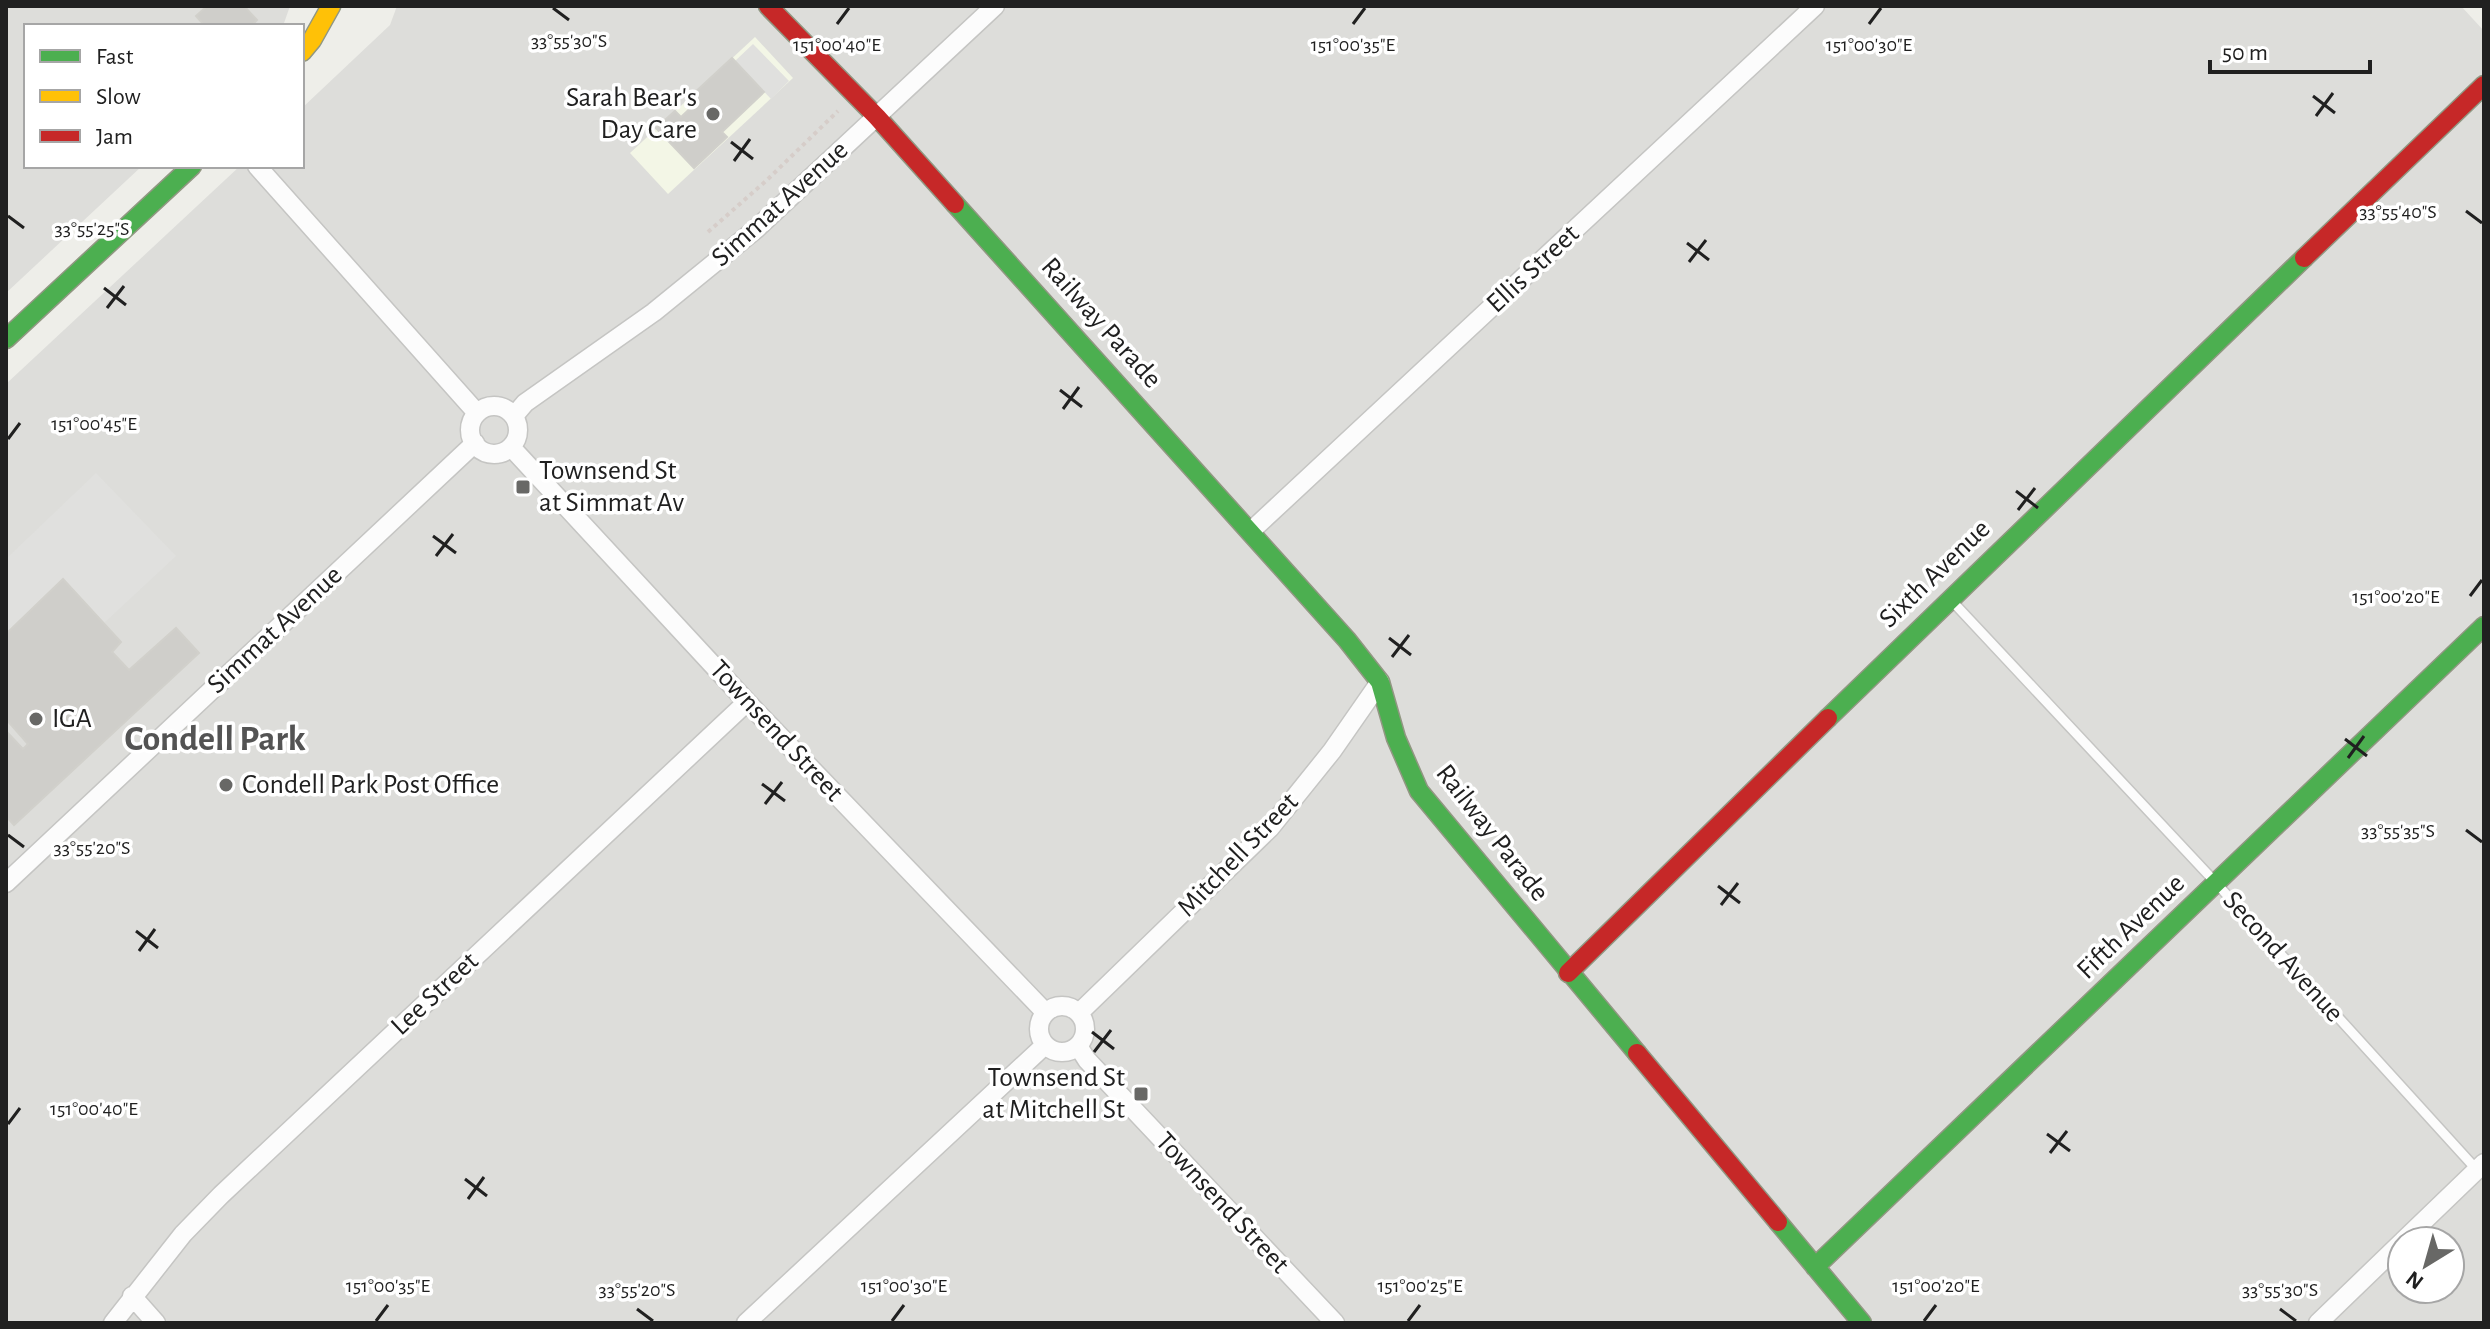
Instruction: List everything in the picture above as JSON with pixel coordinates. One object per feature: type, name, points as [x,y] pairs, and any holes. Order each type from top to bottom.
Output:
[{"type":"street","points":[[304,50],[331,6]]},
{"type":"street","name":"Railway Parade","points":[[768,6],[877,117],[1251,531],[1380,682],[1396,738],[1419,791],[1862,1323]]},
{"type":"street","name":"Simmat Avenue","points":[[514,416],[525,403],[654,312],[756,229],[995,6]]},
{"type":"street","name":"Ellis Street","points":[[1251,531],[1815,6]]},
{"type":"street","name":"Sixth Avenue","points":[[1568,973],[1950,598],[2484,85]]},
{"type":"street","points":[[6,339],[190,168]]},
{"type":"street","points":[[259,168],[477,413]]},
{"type":"street","points":[[496,406],[505,408],[514,416],[518,434],[511,447],[495,454],[482,451],[475,443],[471,428],[477,413],[496,406]]},
{"type":"street","name":"Simmat Avenue","points":[[6,883],[475,443]]},
{"type":"street","name":"Townsend Street","points":[[511,447],[747,702],[1045,1012]]},
{"type":"street","name":"Fifth Avenue","points":[[1815,1267],[2484,626]]},
{"type":"street","name":"Mitchell Street","points":[[1079,1013],[1270,828],[1332,751],[1380,682]]},
{"type":"street","name":"Lee Street","points":[[113,1323],[183,1234],[221,1195],[747,702]]},
{"type":"street","points":[[1066,1006],[1079,1013],[1085,1033],[1078,1046],[1065,1052],[1045,1045],[1038,1032],[1045,1012],[1066,1006]]},
{"type":"street","points":[[746,1323],[1045,1045]]},
{"type":"street","name":"Townsend Street","points":[[1078,1046],[1087,1060],[1335,1323]]},
{"type":"street","points":[[2422,1225],[2482,1170]]},
{"type":"street","points":[[2318,1323],[2386,1258]]},
{"type":"street","points":[[132,1296],[156,1323]]},
{"type":"lane","name":"Second Avenue","points":[[1950,598],[2482,1170]]},
{"type":"path","points":[[708,232],[841,109]]},
{"type":"shaded area","points":[[6,6],[290,6],[284,24],[24,24],[24,168],[140,168],[6,293]]},
{"type":"shaded area","points":[[397,6],[2461,6],[2484,31],[2484,1323],[6,1323],[6,384],[238,168],[304,168],[304,106],[390,25]]},
{"type":"shaded area","points":[[755,37],[793,78],[668,194],[630,153]]},
{"type":"shaded area","points":[[753,44],[789,81],[771,99],[735,61]]},
{"type":"shaded area","points":[[96,473],[176,556],[104,623],[63,579],[6,634],[6,559]]},
{"type":"building","points":[[207,6],[244,6],[257,20],[253,24],[203,24],[196,16]]},
{"type":"building","name":"Sarah Bear's Day Care","points":[[732,58],[764,92],[722,132],[727,137],[694,168],[656,128],[675,111],[681,117],[698,101],[692,95]]},
{"type":"building","points":[[63,579],[121,642],[112,652],[129,670],[176,628],[199,653],[14,825],[6,816],[6,731],[23,749],[28,744],[6,719],[6,634]]},
{"type":"traffic: fast","points":[[6,339],[190,168]]},
{"type":"traffic: fast","points":[[955,204],[1347,640],[1380,682],[1396,738],[1419,791],[1637,1053]]},
{"type":"traffic: fast","points":[[1828,718],[2304,258]]},
{"type":"traffic: fast","points":[[1815,1267],[2484,626]]},
{"type":"traffic: fast","points":[[1778,1222],[1862,1323]]},
{"type":"traffic: slow","points":[[304,50],[331,6]]},
{"type":"traffic: jam","points":[[768,6],[877,117],[955,204]]},
{"type":"traffic: jam","points":[[2304,258],[2484,85]]},
{"type":"traffic: jam","points":[[1568,973],[1828,718]]},
{"type":"traffic: jam","points":[[1637,1053],[1778,1222]]},
{"type":"place","name":"Sarah Bear's Day Care","points":[[713,114]]},
{"type":"place","name":"Townsend St at Simmat Av","points":[[523,487]]},
{"type":"place","name":"IGA","points":[[36,719]]},
{"type":"place","name":"Condell Park Post Office","points":[[226,785]]},
{"type":"place","name":"Townsend St at Mitchell St","points":[[1141,1094]]},
{"type":"district","name":"Condell Park","points":[[215,739]]}]
